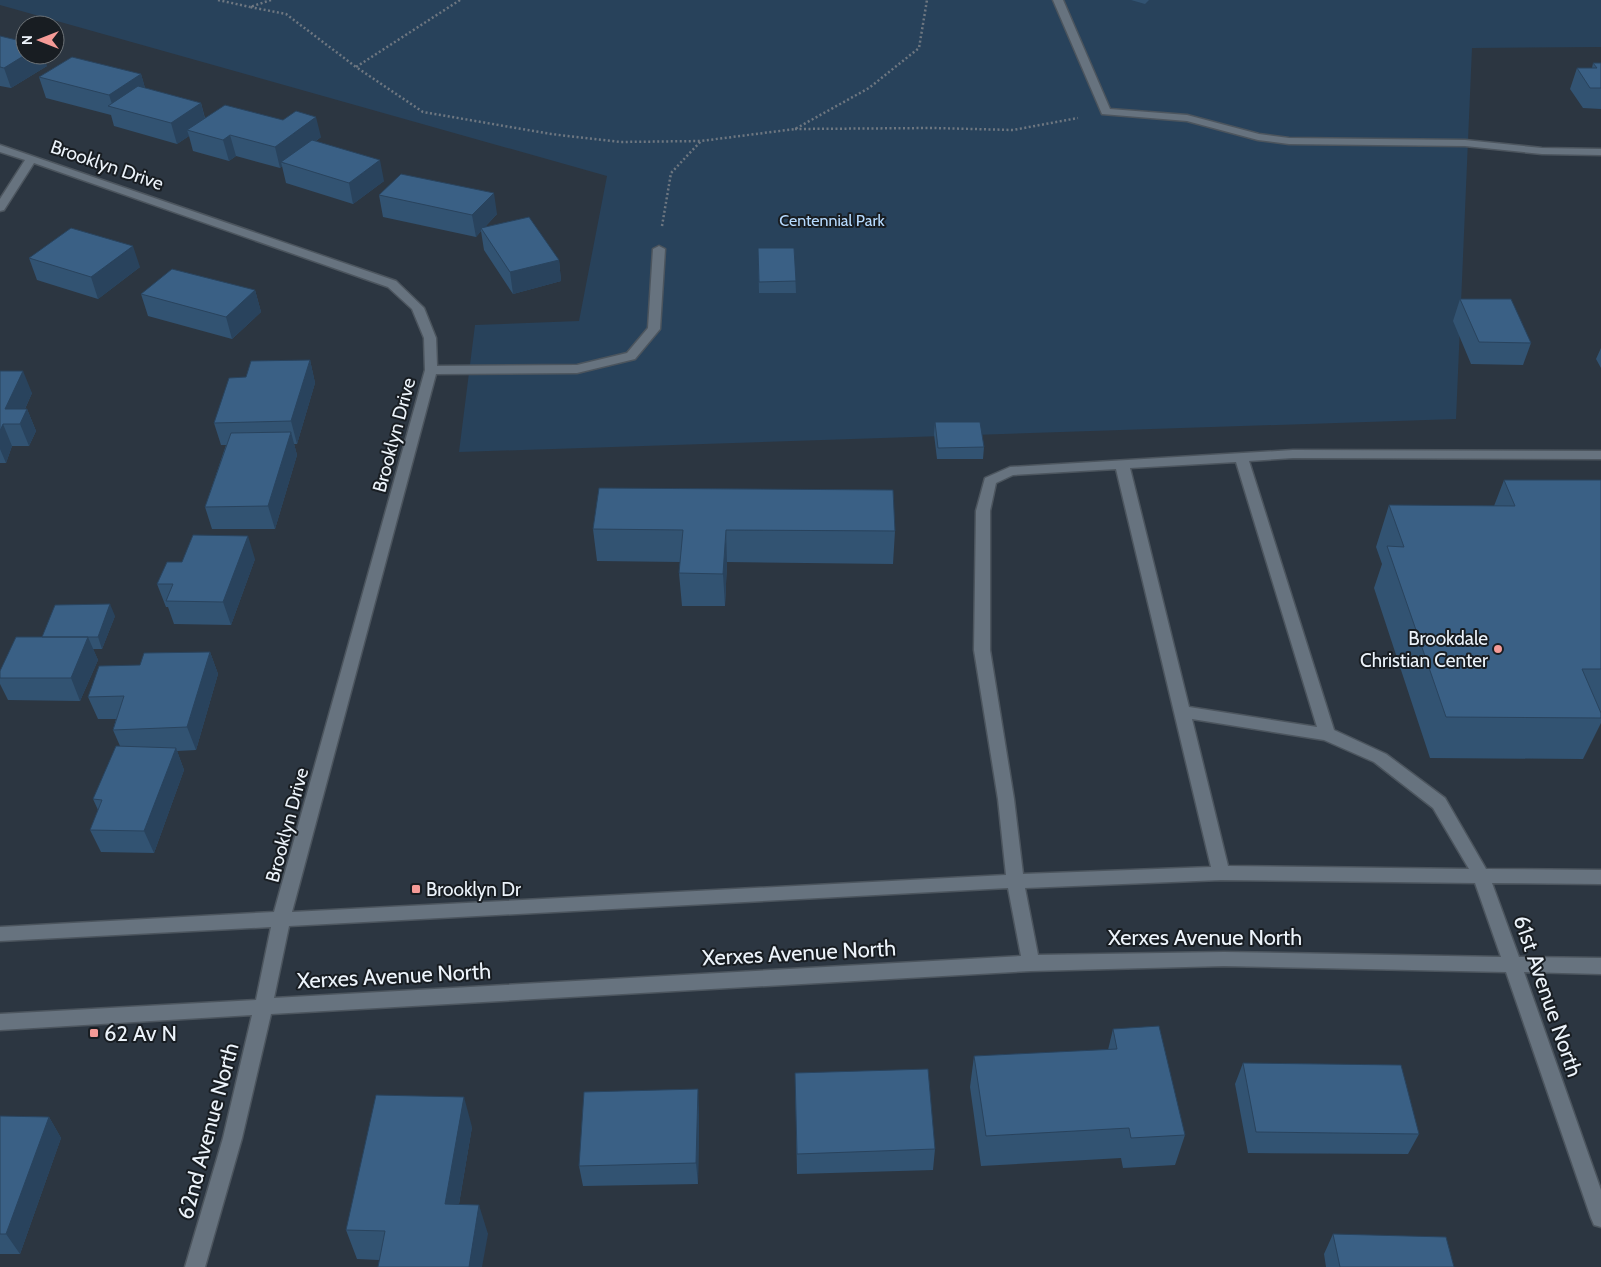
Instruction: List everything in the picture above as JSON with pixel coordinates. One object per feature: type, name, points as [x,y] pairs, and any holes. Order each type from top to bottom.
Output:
[{"type":"street","points":[[1058,0],[1106,112],[1188,118],[1258,137],[1290,141],[1465,143],[1542,151],[1601,152]]},
{"type":"street","name":"Brooklyn Drive","points":[[0,148],[392,284],[418,308],[430,338],[431,370],[281,920],[264,1007]]},
{"type":"street","points":[[0,208],[31,159]]},
{"type":"street","points":[[431,370],[578,369],[631,356],[654,329],[659,249]]},
{"type":"street","points":[[1031,963],[1015,881],[1006,800],[982,650],[983,511],[990,481],[1010,471],[1293,454],[1601,455]]},
{"type":"street","points":[[1240,457],[1327,734]]},
{"type":"street","points":[[1122,464],[1221,874]]},
{"type":"street","name":"61st Avenue North","points":[[1182,712],[1327,734],[1380,758],[1439,804],[1481,875],[1601,1218]]},
{"type":"street","points":[[0,934],[1015,881],[1221,874],[1601,877]]},
{"type":"street","name":"Xerxes Avenue North","points":[[0,1022],[1031,963],[1224,959],[1601,966]]},
{"type":"street","name":"62nd Avenue North","points":[[195,1267],[212,1215],[264,1007]]},
{"type":"path","points":[[218,0],[286,14],[356,67],[423,112],[551,134],[620,142],[701,141],[795,129],[933,128],[1013,130],[1106,112]]},
{"type":"path","points":[[250,7],[271,0]]},
{"type":"path","points":[[356,67],[460,0]]},
{"type":"path","points":[[795,129],[869,88],[919,48],[926,0]]},
{"type":"path","points":[[659,249],[671,173],[701,141]]},
{"type":"green space","name":"Centennial Park","points":[[0,0],[1601,0],[1601,47],[1472,48],[1456,419],[459,452],[475,325],[579,321],[607,176],[65,23],[65,15],[35,15],[0,5]]},
{"type":"building","points":[[0,36],[15,40],[15,61],[4,68],[0,67]]},
{"type":"building","points":[[72,57],[141,74],[109,95],[39,77],[59,65],[65,65],[65,61]]},
{"type":"building","points":[[1593,63],[1601,63],[1601,88],[1590,88],[1577,68],[1597,68]]},
{"type":"building","points":[[138,86],[201,103],[171,123],[108,106]]},
{"type":"building","points":[[225,105],[283,120],[296,111],[316,117],[275,147],[230,135],[223,140],[187,130]]},
{"type":"building","points":[[312,140],[380,160],[349,183],[281,162]]},
{"type":"building","points":[[401,174],[494,193],[472,215],[379,195]]},
{"type":"building","points":[[529,217],[559,260],[510,272],[481,228]]},
{"type":"building","points":[[71,228],[133,246],[91,277],[29,258]]},
{"type":"building","points":[[758,248],[794,248],[796,281],[759,282]]},
{"type":"building","points":[[172,269],[255,290],[226,317],[141,294]]},
{"type":"building","points":[[1460,299],[1511,299],[1531,343],[1479,342]]},
{"type":"building","points":[[310,360],[291,421],[214,423],[229,378],[246,377],[251,361]]},
{"type":"building","points":[[0,371],[23,371],[5,409],[27,409],[20,424],[3,424],[0,431]]},
{"type":"building","points":[[935,422],[980,422],[984,447],[938,448]]},
{"type":"building","points":[[291,432],[268,506],[205,507],[231,433]]},
{"type":"building","name":"Brookdale Christian Center","points":[[1504,480],[1601,480],[1601,669],[1582,669],[1601,713],[1601,718],[1446,717],[1387,546],[1404,547],[1389,505],[1515,506]]},
{"type":"building","points":[[599,488],[893,490],[895,531],[726,530],[723,574],[679,573],[683,530],[593,529]]},
{"type":"building","points":[[193,535],[248,536],[223,602],[166,601],[173,584],[157,584],[167,562],[182,562]]},
{"type":"building","points":[[110,604],[98,637],[42,637],[55,605]]},
{"type":"building","points":[[16,637],[88,637],[71,678],[0,678],[0,671]]},
{"type":"building","points":[[210,652],[187,727],[113,730],[124,696],[88,697],[99,666],[140,665],[144,653]]},
{"type":"building","points":[[116,746],[176,748],[144,831],[90,830],[102,800],[93,799]]},
{"type":"building","points":[[1159,1026],[1185,1135],[1131,1138],[1129,1128],[986,1136],[974,1056],[1117,1049],[1113,1029]]},
{"type":"building","points":[[1243,1063],[1401,1065],[1419,1134],[1256,1132]]},
{"type":"building","points":[[928,1069],[935,1149],[797,1154],[795,1073]]},
{"type":"building","points":[[698,1089],[696,1163],[579,1166],[584,1092]]},
{"type":"building","points":[[376,1095],[464,1097],[445,1204],[479,1205],[469,1267],[378,1267],[385,1231],[346,1230]]},
{"type":"building","points":[[0,1116],[49,1117],[6,1234],[0,1234]]},
{"type":"building","points":[[1333,1234],[1446,1237],[1454,1267],[1340,1267]]},
{"type":"place","name":"Brookdale Christian Center","points":[[1498,649]]},
{"type":"place","name":"Brooklyn Dr","points":[[416,889]]},
{"type":"place","name":"62 Av N","points":[[94,1033]]}]
